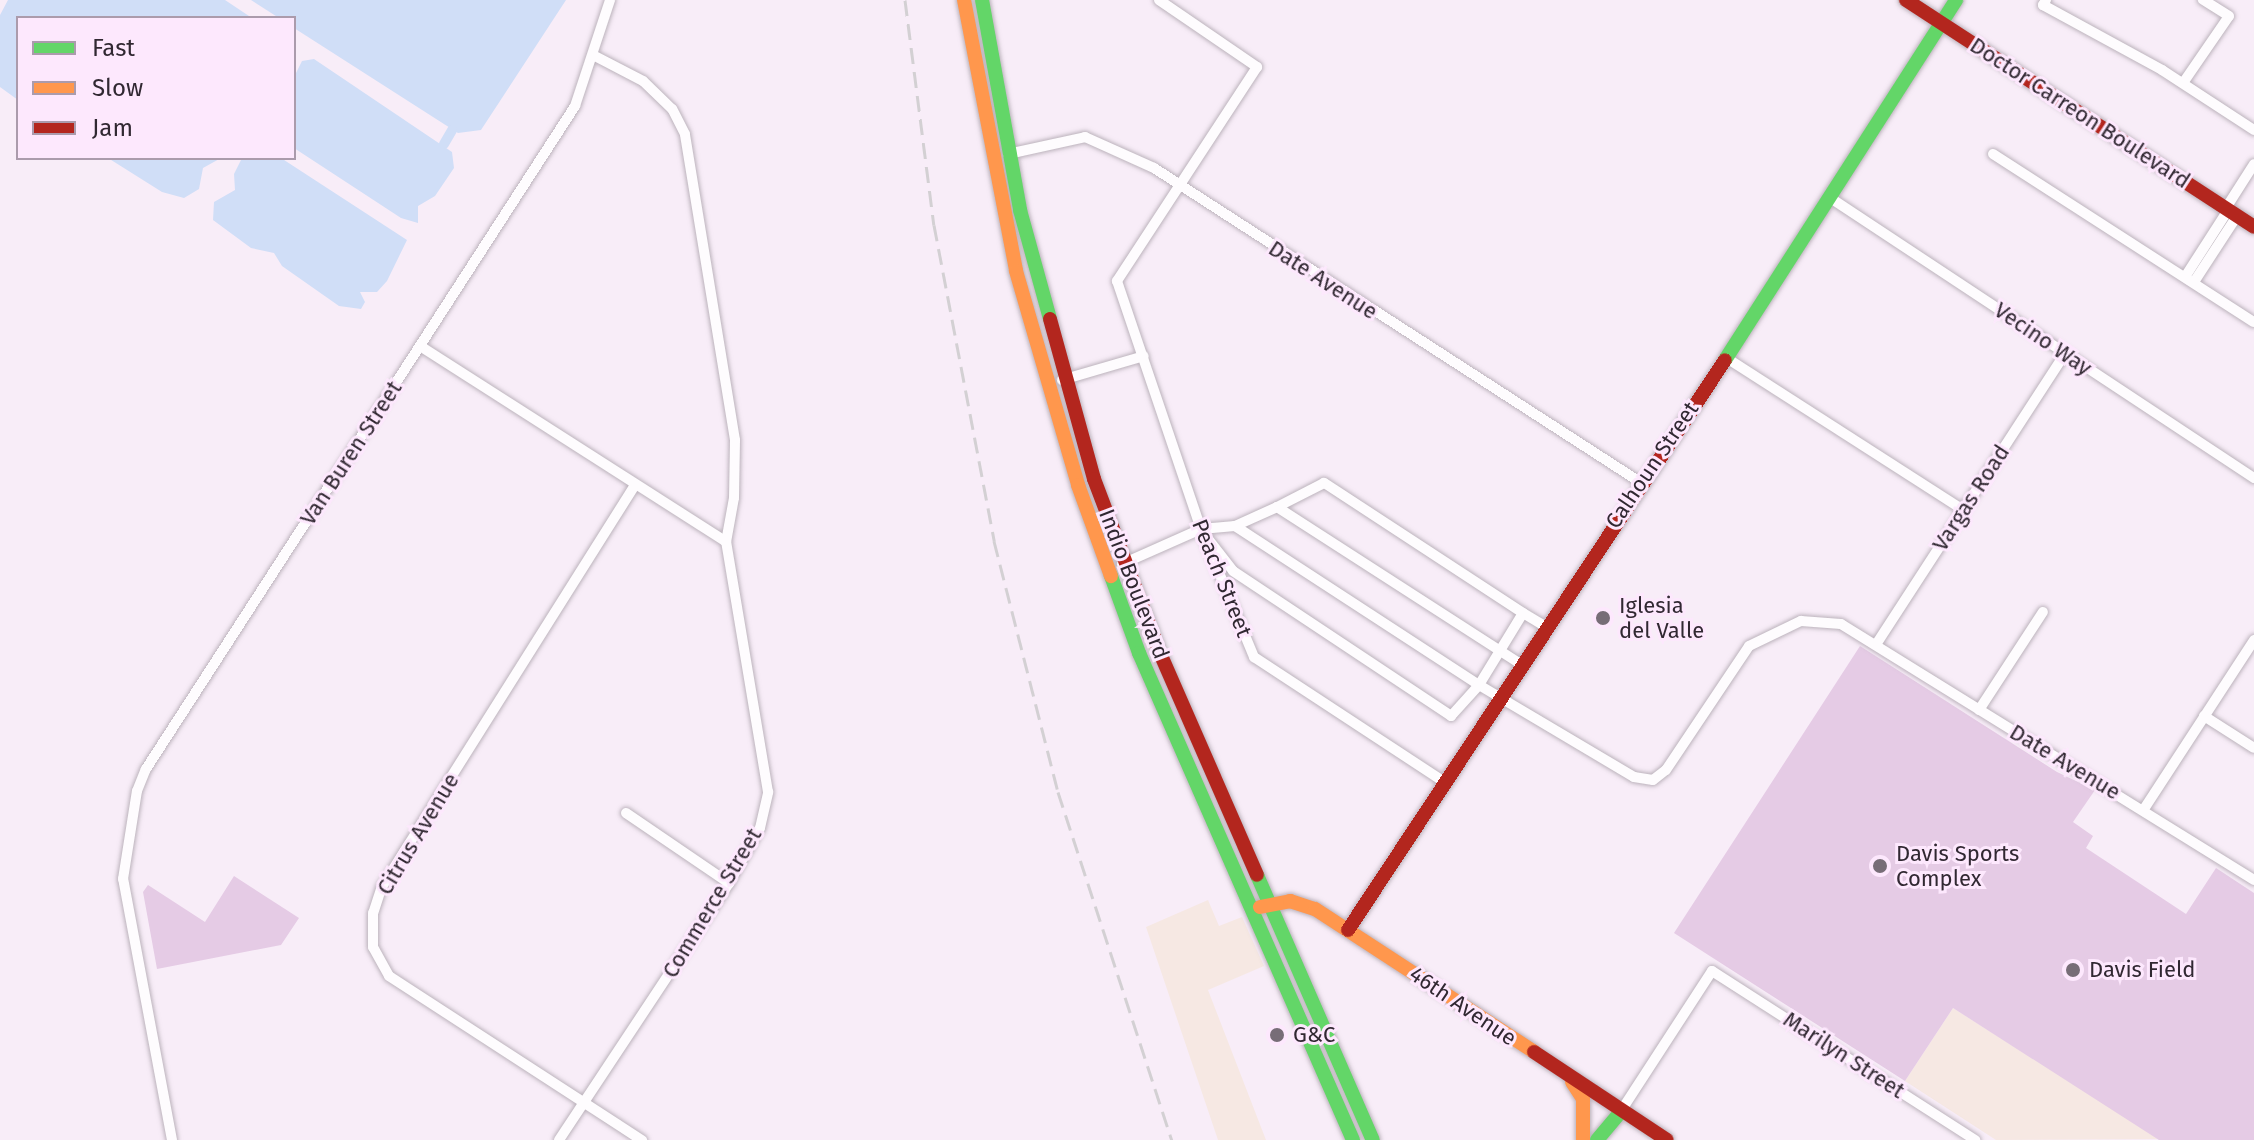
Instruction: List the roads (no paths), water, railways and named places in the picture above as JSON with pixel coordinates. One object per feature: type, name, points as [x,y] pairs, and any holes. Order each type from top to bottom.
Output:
[{"type":"main road","name":"Indio Boulevard","points":[[964,0],[991,158],[1047,384],[1108,570],[1251,909],[1353,1140]]},
{"type":"main road","name":"Indio Boulevard","points":[[982,0],[1008,154],[1064,380],[1124,563],[1373,1140]]},
{"type":"main road","name":"Doctor Carreon Boulevard","points":[[1906,0],[2254,227]]},
{"type":"main road","name":"Calhoun Street","points":[[1348,930],[1640,482],[1832,199],[1956,0]]},
{"type":"main road","name":"46th Avenue","points":[[1251,909],[1302,903],[1348,930],[1667,1140]]},
{"type":"main road","points":[[1569,1077],[1583,1099],[1583,1140]]},
{"type":"main road","points":[[1597,1140],[1621,1111]]},
{"type":"street","name":"Van Buren Street","points":[[172,1140],[126,902],[123,855],[146,769],[575,106],[595,56],[610,0]]},
{"type":"street","points":[[1159,0],[1257,67],[1177,187]]},
{"type":"street","points":[[2183,83],[2229,16],[2203,0]]},
{"type":"street","points":[[2044,2],[2183,83],[2254,130]]},
{"type":"street","name":"Commerce Street","points":[[559,1140],[729,883],[760,828],[768,792],[726,542],[734,498],[735,440],[685,134],[672,109],[643,81],[595,56]]},
{"type":"street","name":"Date Avenue","points":[[991,158],[1085,137],[1154,168],[1177,187],[1640,482]]},
{"type":"street","points":[[1993,154],[2254,322]]},
{"type":"street","points":[[2189,279],[2254,164]]},
{"type":"street","name":"Peach Street","points":[[1177,187],[1117,281],[1201,529],[1254,657],[1446,783]]},
{"type":"street","name":"Vecino Way","points":[[1832,199],[2254,478]]},
{"type":"street","points":[[420,346],[726,542]]},
{"type":"street","name":"Vargas Road","points":[[1877,643],[2065,354]]},
{"type":"street","points":[[1047,384],[1144,356]]},
{"type":"street","points":[[1725,357],[1963,510]]},
{"type":"street","points":[[1108,570],[1201,529],[1235,526],[1324,483],[1546,627]]},
{"type":"street","name":"Citrus Avenue","points":[[635,485],[382,886],[373,913],[373,947],[390,976],[642,1140]]},
{"type":"street","points":[[1277,507],[1521,664]]},
{"type":"street","points":[[1235,526],[1479,685],[1501,696]]},
{"type":"street","points":[[1201,529],[1233,571],[1451,716],[1479,685],[1523,613]]},
{"type":"street","points":[[1979,710],[2043,612]]},
{"type":"street","name":"Date Avenue","points":[[1501,696],[1634,777],[1653,780],[1666,770],[1738,659],[1764,635],[1801,621],[1841,624],[1877,643],[1979,710],[2144,809],[2254,880]]},
{"type":"street","points":[[2144,809],[2254,640]]},
{"type":"street","points":[[2204,716],[2254,748]]},
{"type":"street","points":[[626,813],[729,883]]},
{"type":"street","name":"Marilyn Street","points":[[1621,1111],[1712,971],[1975,1140]]},
{"type":"water","points":[[8,0],[225,0],[249,16],[16,16],[16,99],[0,87],[0,15]]},
{"type":"water","points":[[251,0],[566,0],[481,130],[458,133],[296,29],[296,16],[276,16]]},
{"type":"water","points":[[314,59],[452,152],[454,168],[435,196],[418,206],[418,223],[401,218],[296,149],[296,73],[302,61]]},
{"type":"water","points":[[111,160],[217,160],[203,168],[199,189],[184,198],[162,192]]},
{"type":"water","points":[[241,160],[284,160],[407,240],[387,281],[377,292],[360,292],[365,302],[361,309],[339,306],[282,266],[274,253],[251,248],[213,220],[214,202],[235,190],[234,174]]},
{"type":"waterway","points":[[444,144],[452,130]]},
{"type":"railway","points":[[905,0],[934,225],[994,541],[1058,792],[1172,1140]]},
{"type":"place","name":"Iglesia del Valle","points":[[1603,618]]},
{"type":"place","name":"Davis Sports Complex","points":[[1880,866]]},
{"type":"place","name":"Davis Field","points":[[2073,970]]},
{"type":"place","name":"G&C","points":[[1277,1035]]}]
